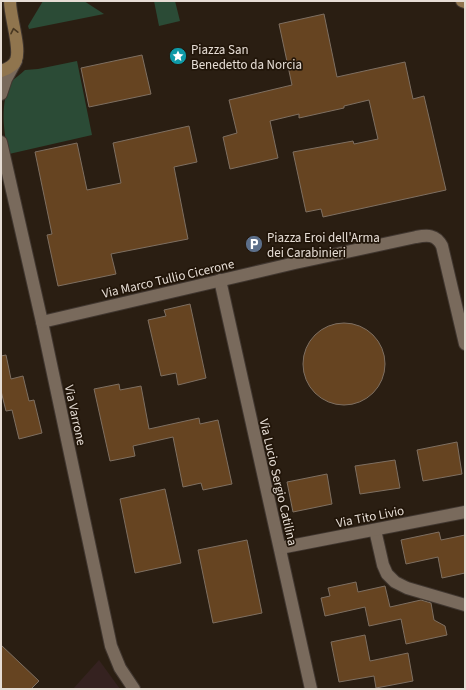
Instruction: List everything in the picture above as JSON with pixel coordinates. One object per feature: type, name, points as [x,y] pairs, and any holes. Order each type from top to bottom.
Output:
[{"type":"street","points":[[1,94],[6,79],[16,61],[17,49],[10,13],[10,1]]},
{"type":"street","points":[[1,71],[12,66],[16,61]]},
{"type":"street","name":"Via Varrone","points":[[1,142],[42,322],[111,646],[120,668],[134,689]]},
{"type":"street","name":"Via Marco Tullio Cicerone","points":[[42,322],[220,280],[416,237],[431,236],[439,241],[443,250],[462,313]]},
{"type":"street","name":"Via Lucio Sergio Catilina","points":[[220,280],[311,689]]},
{"type":"street","points":[[462,313],[465,344]]},
{"type":"street","name":"Via Tito Livio","points":[[280,548],[465,512]]},
{"type":"street","points":[[375,530],[383,565],[395,582],[407,588],[465,605]]},
{"type":"shaded area","points":[[99,660],[120,689],[73,689]]},
{"type":"green space","points":[[43,1],[84,1],[104,14],[29,29],[28,26]]},
{"type":"green space","points":[[154,1],[175,1],[180,21],[159,26]]},
{"type":"green space","points":[[77,61],[92,135],[9,154],[4,127],[4,107],[5,98],[11,82],[25,70],[38,69]]},
{"type":"building","points":[[324,14],[337,77],[405,62],[413,99],[424,96],[446,190],[323,217],[321,209],[306,212],[293,152],[353,141],[354,144],[378,139],[369,100],[344,106],[344,108],[299,118],[299,114],[270,121],[278,158],[230,169],[223,137],[237,133],[229,100],[292,85],[279,24]]},
{"type":"building","points":[[142,55],[151,94],[89,107],[81,68]]},
{"type":"building","points":[[189,126],[197,162],[174,167],[188,239],[111,254],[116,274],[58,286],[47,235],[52,234],[35,152],[77,143],[87,190],[121,183],[113,143]]},
{"type":"building","points":[[190,304],[206,378],[178,385],[176,373],[161,376],[148,320],[166,316],[164,310]]},
{"type":"building","points":[[344,323],[360,326],[373,335],[382,348],[385,364],[382,380],[373,393],[360,402],[344,405],[328,402],[315,393],[306,380],[303,364],[306,348],[315,335],[328,326]]},
{"type":"building","points":[[6,355],[11,379],[23,376],[29,401],[34,400],[42,433],[19,439],[12,410],[6,411],[1,391],[1,356]]},
{"type":"building","points":[[119,384],[120,390],[141,386],[149,429],[199,418],[200,424],[218,420],[232,484],[203,490],[201,483],[183,487],[173,437],[133,446],[135,456],[110,461],[94,389]]},
{"type":"building","points":[[457,442],[462,474],[423,481],[417,450]]},
{"type":"building","points":[[395,460],[400,488],[360,494],[355,466]]},
{"type":"building","points":[[327,474],[332,504],[293,512],[287,482]]},
{"type":"building","points":[[165,489],[181,563],[135,573],[120,499]]},
{"type":"building","points":[[439,532],[441,540],[465,535],[465,573],[442,578],[438,557],[406,564],[401,540]]},
{"type":"building","points":[[247,540],[262,613],[213,623],[198,550]]},
{"type":"building","points":[[356,582],[358,592],[385,586],[390,607],[421,600],[431,603],[434,620],[445,626],[447,635],[406,644],[401,619],[369,626],[365,607],[325,616],[321,598],[330,596],[328,588]]},
{"type":"building","points":[[365,635],[370,661],[408,653],[413,681],[376,688],[374,676],[339,682],[331,642]]},
{"type":"building","points":[[1,645],[39,681],[31,689],[1,689]]},
{"type":"place","name":"Piazza San Benedetto da Norcia","points":[[178,56]]},
{"type":"place","name":"Piazza Eroi dell'Arma dei Carabinieri","points":[[254,244]]}]
